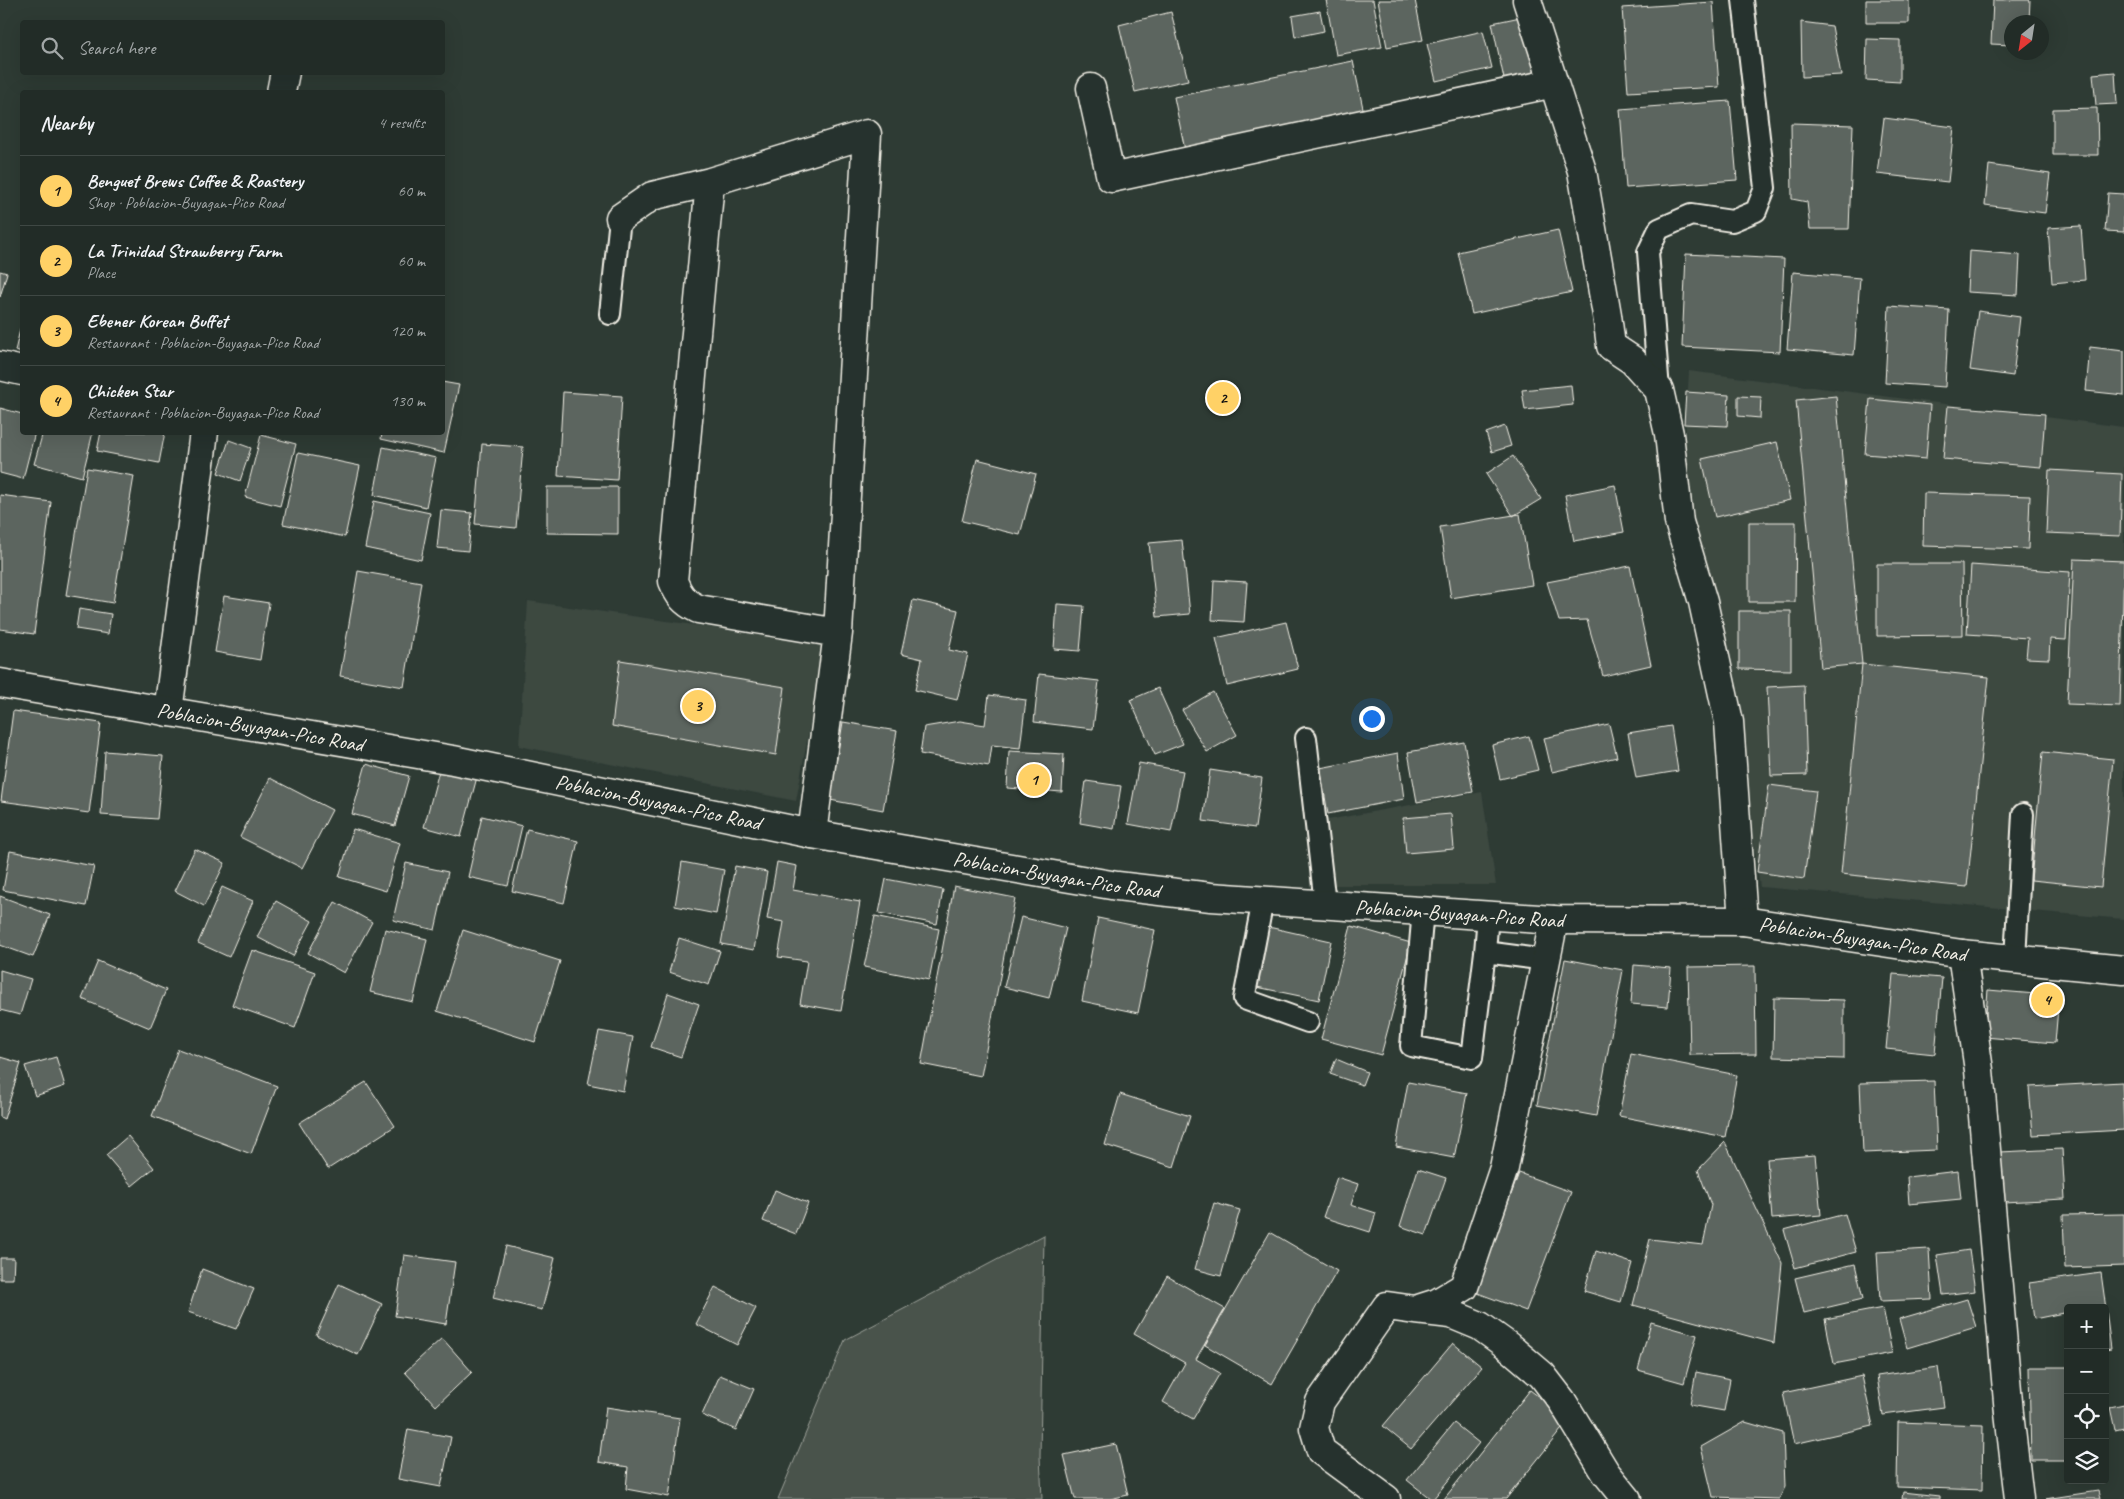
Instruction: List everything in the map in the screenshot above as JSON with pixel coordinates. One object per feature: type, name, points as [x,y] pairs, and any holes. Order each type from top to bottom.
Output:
[{"type":"street","points":[[1527,0],[1582,171],[1608,315],[1611,346],[1632,360],[1659,390],[1668,434],[1679,522],[1703,602],[1729,722],[1743,921]]},
{"type":"street","points":[[281,90],[284,75]]},
{"type":"street","points":[[1091,88],[1111,178],[1554,83]]},
{"type":"street","points":[[620,218],[652,196],[710,182],[867,134],[838,633],[812,834]]},
{"type":"street","points":[[710,182],[673,581],[679,596],[687,604],[698,609],[838,633]]},
{"type":"street","points":[[0,366],[20,371]]},
{"type":"street","points":[[168,712],[204,435]]},
{"type":"street","name":"Poblacion-Buyagan-Pico Road","points":[[0,683],[453,760],[812,834],[1117,886],[1211,897],[1554,920],[1743,921],[1962,954],[2124,970]]},
{"type":"street","points":[[1415,1310],[1438,1303],[1464,1287],[1504,1168],[1554,920]]},
{"type":"street","points":[[1962,954],[1979,1070],[2018,1499]]},
{"type":"street","points":[[1386,1499],[1320,1451],[1314,1428],[1320,1402],[1387,1306],[1451,1314],[1480,1326],[1508,1346],[1542,1375],[1562,1402],[1606,1473],[1627,1499]]},
{"type":"lane","points":[[1659,390],[1648,252],[1660,229],[1691,215],[1732,221],[1756,212],[1765,188],[1743,0]]},
{"type":"lane","points":[[610,314],[620,218]]},
{"type":"lane","points":[[1306,738],[1325,904]]},
{"type":"lane","points":[[2015,959],[2023,814]]},
{"type":"lane","points":[[1263,900],[1244,999],[1308,1022]]},
{"type":"lane","points":[[1423,910],[1411,1046],[1472,1058],[1488,915]]},
{"type":"lane","points":[[1485,952],[1546,960]]},
{"type":"shaded area","points":[[1689,371],[2124,427],[2124,919],[1760,887],[1736,718],[1683,474]]},
{"type":"shaded area","points":[[528,601],[825,644],[796,801],[519,746]]},
{"type":"shaded area","points":[[1482,792],[1496,885],[1332,885],[1322,821]]},
{"type":"shaded area","points":[[1044,1235],[1040,1456],[1042,1499],[778,1499],[845,1340]]},
{"type":"building","points":[[1326,0],[1373,0],[1382,47],[1336,55]]},
{"type":"building","points":[[1378,0],[1415,0],[1423,40],[1387,47]]},
{"type":"building","points":[[1866,0],[1909,0],[1909,23],[1866,23]]},
{"type":"building","points":[[1993,0],[2030,0],[2029,15],[2004,15],[2004,45],[1991,44]]},
{"type":"building","points":[[1713,2],[1719,87],[1628,92],[1622,8]]},
{"type":"building","points":[[1320,11],[1324,31],[1295,37],[1292,16]]},
{"type":"building","points":[[1171,12],[1188,80],[1135,92],[1119,25]]},
{"type":"building","points":[[1525,16],[1537,72],[1504,79],[1492,23]]},
{"type":"building","points":[[1801,22],[1832,26],[1841,75],[1802,77]]},
{"type":"building","points":[[1483,31],[1492,68],[1436,81],[1427,44]]},
{"type":"building","points":[[1867,39],[1900,40],[1900,82],[1866,80]]},
{"type":"building","points":[[1353,61],[1364,113],[1185,150],[1174,97]]},
{"type":"building","points":[[2115,72],[2117,104],[2096,105],[2093,74]]},
{"type":"building","points":[[1730,101],[1737,180],[1626,188],[1620,109]]},
{"type":"building","points":[[2097,108],[2098,155],[2053,155],[2053,109]]},
{"type":"building","points":[[1884,118],[1954,127],[1948,182],[1877,174]]},
{"type":"building","points":[[1791,123],[1853,125],[1849,229],[1810,229],[1807,202],[1792,199]]},
{"type":"building","points":[[1989,165],[2050,174],[2045,213],[1985,205]]},
{"type":"building","points":[[2108,193],[2124,194],[2124,232],[2105,231]]},
{"type":"building","points":[[2081,226],[2085,280],[2052,283],[2048,228]]},
{"type":"building","points":[[1558,230],[1572,292],[1472,314],[1458,252]]},
{"type":"building","points":[[1969,251],[2020,255],[2018,295],[1967,292]]},
{"type":"building","points":[[1686,254],[1784,259],[1780,352],[1682,347]]},
{"type":"building","points":[[0,271],[7,273],[0,297]]},
{"type":"building","points":[[1793,272],[1860,278],[1854,355],[1787,349]]},
{"type":"building","points":[[1889,306],[1949,310],[1945,387],[1885,383]]},
{"type":"building","points":[[1978,311],[2020,317],[2013,376],[1970,370]]},
{"type":"building","points":[[20,330],[20,352],[15,351]]},
{"type":"building","points":[[2090,347],[2124,351],[2124,395],[2086,391]]},
{"type":"building","points":[[445,383],[459,385],[444,453],[381,439],[382,435],[445,435]]},
{"type":"building","points":[[1571,385],[1573,405],[1525,410],[1522,390]]},
{"type":"building","points":[[563,392],[622,396],[617,480],[558,476]]},
{"type":"building","points":[[1686,392],[1729,395],[1727,426],[1684,424]]},
{"type":"building","points":[[1738,396],[1761,397],[1760,418],[1738,416]]},
{"type":"building","points":[[1836,396],[1862,664],[1821,668],[1796,400]]},
{"type":"building","points":[[1870,399],[1930,405],[1926,459],[1865,454]]},
{"type":"building","points":[[1948,406],[2045,414],[2041,467],[1943,459]]},
{"type":"building","points":[[0,408],[20,413],[20,435],[34,435],[23,479],[0,473]]},
{"type":"building","points":[[1505,426],[1511,446],[1492,452],[1486,433]]},
{"type":"building","points":[[42,435],[92,435],[82,477],[34,464]]},
{"type":"building","points":[[100,435],[164,435],[159,463],[97,451]]},
{"type":"building","points":[[261,435],[296,444],[280,506],[245,497]]},
{"type":"building","points":[[229,440],[251,448],[240,481],[218,473]]},
{"type":"building","points":[[1777,442],[1790,500],[1715,517],[1702,459]]},
{"type":"building","points":[[482,444],[523,447],[516,528],[475,524]]},
{"type":"building","points":[[383,447],[436,458],[426,507],[374,495]]},
{"type":"building","points":[[298,453],[360,466],[345,537],[283,524]]},
{"type":"building","points":[[1513,456],[1541,499],[1513,516],[1486,474]]},
{"type":"building","points":[[977,459],[1036,474],[1020,535],[962,521]]},
{"type":"building","points":[[87,468],[134,476],[113,603],[66,595]]},
{"type":"building","points":[[2049,470],[2122,474],[2120,536],[2046,533]]},
{"type":"building","points":[[1615,485],[1624,532],[1574,541],[1565,495]]},
{"type":"building","points":[[547,487],[618,487],[618,534],[547,533]]},
{"type":"building","points":[[1924,493],[2030,496],[2028,549],[1923,546]]},
{"type":"building","points":[[0,495],[51,502],[34,634],[0,629]]},
{"type":"building","points":[[374,501],[430,513],[421,560],[365,548]]},
{"type":"building","points":[[441,510],[472,513],[468,551],[437,548]]},
{"type":"building","points":[[1520,514],[1532,585],[1451,598],[1440,527]]},
{"type":"building","points":[[1749,522],[1796,522],[1795,602],[1749,602]]},
{"type":"building","points":[[1182,540],[1190,614],[1157,617],[1149,543]]},
{"type":"building","points":[[2074,559],[2124,561],[2120,706],[2067,704]]},
{"type":"building","points":[[1877,564],[1962,564],[1963,635],[1877,636]]},
{"type":"building","points":[[1971,565],[2070,572],[2066,640],[2050,639],[2049,659],[2026,658],[2028,638],[1967,634]]},
{"type":"building","points":[[1630,566],[1651,665],[1603,676],[1587,620],[1559,621],[1547,582]]},
{"type":"building","points":[[358,571],[421,582],[404,687],[340,676]]},
{"type":"building","points":[[1214,580],[1247,582],[1244,622],[1212,620]]},
{"type":"building","points":[[224,596],[269,603],[260,660],[215,652]]},
{"type":"building","points":[[913,600],[958,610],[949,650],[968,654],[957,700],[915,690],[922,659],[901,654]]},
{"type":"building","points":[[1057,604],[1084,606],[1080,651],[1054,649]]},
{"type":"building","points":[[79,609],[111,614],[108,634],[76,629]]},
{"type":"building","points":[[1739,611],[1791,611],[1791,670],[1739,669]]},
{"type":"building","points":[[1286,622],[1298,669],[1227,686],[1216,638]]},
{"type":"building","points":[[620,660],[785,687],[776,755],[612,726]]},
{"type":"building","points":[[1862,664],[1989,677],[1967,887],[1841,874]]},
{"type":"building","points":[[1039,674],[1099,681],[1093,729],[1034,722]]},
{"type":"building","points":[[1804,685],[1807,775],[1771,776],[1767,687]]},
{"type":"building","points":[[1158,688],[1183,744],[1155,755],[1130,700]]},
{"type":"building","points":[[1213,692],[1237,735],[1207,752],[1182,710]]},
{"type":"building","points":[[989,695],[1026,700],[1020,748],[992,745],[989,766],[920,754],[924,727],[960,721],[985,725]]},
{"type":"building","points":[[13,711],[101,723],[89,813],[1,801]]},
{"type":"building","points":[[843,722],[897,731],[883,810],[830,800]]},
{"type":"building","points":[[1609,724],[1617,757],[1552,772],[1544,738]]},
{"type":"building","points":[[1671,726],[1678,771],[1636,778],[1628,733]]},
{"type":"building","points":[[1529,736],[1538,770],[1500,779],[1492,745]]},
{"type":"building","points":[[1464,742],[1473,792],[1417,802],[1408,752]]},
{"type":"building","points":[[105,751],[163,756],[157,819],[101,815]]},
{"type":"building","points":[[1009,751],[1064,754],[1062,792],[1007,788]]},
{"type":"building","points":[[2043,752],[2113,759],[2101,887],[2031,880]]},
{"type":"building","points":[[1398,753],[1404,799],[1328,814],[1320,768]]},
{"type":"building","points":[[1139,763],[1183,771],[1171,832],[1128,824]]},
{"type":"building","points":[[366,764],[409,776],[395,826],[352,814]]},
{"type":"building","points":[[440,767],[477,777],[461,837],[424,827]]},
{"type":"building","points":[[1210,770],[1262,778],[1255,828],[1203,821]]},
{"type":"building","points":[[270,778],[332,810],[302,868],[240,837]]},
{"type":"building","points":[[1086,781],[1121,786],[1114,829],[1080,823]]},
{"type":"building","points":[[1769,785],[1816,791],[1804,879],[1757,872]]},
{"type":"building","points":[[1451,814],[1454,849],[1406,853],[1403,818]]},
{"type":"building","points":[[482,816],[522,826],[508,886],[468,877]]},
{"type":"building","points":[[353,829],[400,843],[386,891],[339,877]]},
{"type":"building","points":[[527,829],[578,841],[564,903],[512,891]]},
{"type":"building","points":[[195,849],[225,863],[204,906],[175,891]]},
{"type":"building","points":[[10,851],[94,866],[86,906],[3,890]]},
{"type":"building","points":[[682,862],[724,870],[716,914],[675,906]]},
{"type":"building","points":[[777,862],[797,866],[793,890],[860,902],[841,1011],[800,1004],[807,961],[778,957],[784,922],[767,919]]},
{"type":"building","points":[[406,863],[448,872],[435,930],[393,920]]},
{"type":"building","points":[[735,866],[767,872],[754,950],[721,944]]},
{"type":"building","points":[[886,879],[943,890],[937,924],[879,913]]},
{"type":"building","points":[[954,886],[1015,898],[981,1076],[921,1064]]},
{"type":"building","points":[[222,887],[253,901],[229,957],[198,943]]},
{"type":"building","points":[[0,896],[50,915],[33,957],[0,945]]},
{"type":"building","points":[[276,901],[312,921],[293,956],[257,937]]},
{"type":"building","points":[[335,902],[372,922],[344,973],[308,953]]},
{"type":"building","points":[[875,916],[939,929],[929,980],[864,967]]},
{"type":"building","points":[[1021,917],[1066,928],[1049,998],[1004,987]]},
{"type":"building","points":[[1098,918],[1155,930],[1138,1013],[1082,1001]]},
{"type":"building","points":[[1264,926],[1331,941],[1319,1000],[1252,986]]},
{"type":"building","points":[[1351,926],[1411,943],[1381,1055],[1321,1039]]},
{"type":"building","points":[[385,929],[427,939],[413,1002],[370,992]]},
{"type":"building","points":[[463,930],[560,961],[535,1042],[437,1011]]},
{"type":"building","points":[[679,938],[720,951],[709,985],[669,972]]},
{"type":"building","points":[[252,950],[315,972],[295,1028],[232,1005]]},
{"type":"building","points":[[1565,959],[1623,970],[1596,1116],[1537,1105]]},
{"type":"building","points":[[98,961],[166,990],[150,1028],[82,999]]},
{"type":"building","points":[[1634,965],[1671,968],[1668,1007],[1631,1004]]},
{"type":"building","points":[[1755,966],[1756,1054],[1690,1055],[1688,967]]},
{"type":"building","points":[[0,970],[31,979],[20,1015],[0,1010]]},
{"type":"building","points":[[1893,974],[1942,978],[1935,1054],[1886,1049]]},
{"type":"building","points":[[1988,990],[2059,996],[2055,1043],[1984,1037]]},
{"type":"building","points":[[668,993],[699,1004],[681,1057],[651,1047]]},
{"type":"building","points":[[1774,998],[1844,1000],[1844,1059],[1773,1057]]},
{"type":"building","points":[[599,1031],[633,1037],[623,1091],[588,1084]]},
{"type":"building","points":[[178,1049],[277,1086],[251,1154],[152,1116]]},
{"type":"building","points":[[1631,1054],[1737,1075],[1725,1137],[1619,1116]]},
{"type":"building","points":[[0,1057],[21,1063],[4,1119],[0,1117]]},
{"type":"building","points":[[56,1057],[65,1086],[35,1096],[25,1066]]},
{"type":"building","points":[[1336,1059],[1367,1072],[1362,1085],[1330,1074]]},
{"type":"building","points":[[1934,1081],[1937,1150],[1863,1153],[1860,1083]]},
{"type":"building","points":[[366,1082],[395,1126],[328,1169],[299,1123]]},
{"type":"building","points":[[1408,1082],[1467,1093],[1454,1158],[1396,1147]]},
{"type":"building","points":[[2122,1082],[2124,1130],[2033,1135],[2029,1087]]},
{"type":"building","points":[[1120,1094],[1190,1116],[1174,1167],[1105,1145]]},
{"type":"building","points":[[128,1136],[154,1168],[132,1186],[106,1155]]},
{"type":"building","points":[[1725,1142],[1782,1263],[1774,1343],[1633,1305],[1650,1239],[1703,1245],[1711,1205],[1698,1170]]},
{"type":"building","points":[[2062,1149],[2065,1199],[2003,1202],[2000,1152]]},
{"type":"building","points":[[1815,1155],[1821,1215],[1772,1219],[1767,1159]]},
{"type":"building","points":[[1418,1169],[1446,1178],[1426,1235],[1400,1226]]},
{"type":"building","points":[[1958,1171],[1961,1199],[1909,1204],[1907,1177]]},
{"type":"building","points":[[1519,1173],[1571,1192],[1526,1311],[1475,1292]]},
{"type":"building","points":[[1337,1177],[1358,1184],[1351,1205],[1376,1213],[1370,1232],[1323,1217]]},
{"type":"building","points":[[775,1190],[808,1203],[796,1234],[763,1221]]},
{"type":"building","points":[[1214,1203],[1240,1210],[1221,1276],[1195,1269]]},
{"type":"building","points":[[1845,1214],[1856,1252],[1795,1268],[1784,1230]]},
{"type":"building","points":[[2124,1214],[2124,1266],[2065,1268],[2063,1215]]},
{"type":"building","points":[[1270,1232],[1337,1271],[1272,1384],[1205,1345]]},
{"type":"building","points":[[506,1246],[555,1258],[542,1310],[493,1298]]},
{"type":"building","points":[[1929,1249],[1932,1299],[1880,1301],[1877,1252]]},
{"type":"building","points":[[1969,1250],[1975,1291],[1943,1295],[1937,1255]]},
{"type":"building","points":[[1596,1251],[1632,1263],[1621,1302],[1584,1291]]},
{"type":"building","points":[[404,1255],[455,1262],[446,1324],[395,1316]]},
{"type":"building","points":[[0,1258],[14,1258],[13,1279],[0,1279]]},
{"type":"building","points":[[1855,1264],[1863,1299],[1804,1313],[1795,1278]]},
{"type":"building","points":[[202,1269],[254,1289],[236,1329],[188,1312]]},
{"type":"building","points":[[2101,1273],[2105,1304],[2064,1304],[2064,1313],[2034,1319],[2029,1283]]},
{"type":"building","points":[[1167,1276],[1225,1309],[1196,1359],[1220,1373],[1193,1419],[1163,1402],[1185,1363],[1134,1334]]},
{"type":"building","points":[[339,1284],[382,1304],[358,1355],[316,1335]]},
{"type":"building","points":[[715,1287],[756,1308],[737,1345],[696,1324]]},
{"type":"building","points":[[1967,1299],[1976,1327],[1907,1348],[1899,1319]]},
{"type":"building","points":[[1883,1308],[1892,1353],[1834,1364],[1825,1319]]},
{"type":"building","points":[[1651,1322],[1697,1335],[1684,1383],[1638,1370]]},
{"type":"building","points":[[2109,1333],[2111,1349],[2109,1349]]},
{"type":"building","points":[[442,1338],[472,1372],[436,1406],[405,1372]]},
{"type":"building","points":[[1453,1343],[1482,1367],[1411,1449],[1383,1426]]},
{"type":"building","points":[[1938,1367],[1944,1407],[1883,1415],[1877,1376]]},
{"type":"building","points":[[2029,1367],[2064,1367],[2064,1460],[2031,1460]]},
{"type":"building","points":[[1696,1372],[1730,1379],[1724,1411],[1690,1405]]},
{"type":"building","points":[[720,1375],[754,1389],[736,1430],[702,1415]]},
{"type":"building","points":[[1862,1376],[1873,1426],[1794,1444],[1783,1393]]},
{"type":"building","points":[[1530,1390],[1569,1420],[1506,1499],[1444,1499]]},
{"type":"building","points":[[2124,1404],[2124,1428],[2115,1430],[2110,1407]]},
{"type":"building","points":[[606,1407],[680,1418],[669,1497],[626,1489],[628,1467],[599,1462]]},
{"type":"building","points":[[1745,1422],[1783,1433],[1785,1487],[1779,1499],[1713,1497],[1701,1447]]},
{"type":"building","points":[[1898,1422],[1983,1425],[1982,1490],[1897,1487]]},
{"type":"building","points":[[1454,1423],[1479,1443],[1433,1499],[1431,1499],[1407,1480]]},
{"type":"building","points":[[408,1429],[451,1437],[441,1487],[398,1479]]},
{"type":"building","points":[[1116,1444],[1128,1495],[1110,1499],[1075,1499],[1064,1455]]},
{"type":"building","points":[[2098,1491],[2100,1499],[2045,1499]]},
{"type":"building","points":[[1903,1492],[1939,1496],[1939,1499],[1902,1499]]},
{"type":"place","name":"La Trinidad Strawberry Farm","points":[[1223,398]]},
{"type":"place","name":"Ebener Korean Buffet","points":[[698,706]]},
{"type":"place","name":"Benguet Brews Coffee & Roastery","points":[[1034,780]]},
{"type":"place","name":"Chicken Star","points":[[2047,1000]]}]
